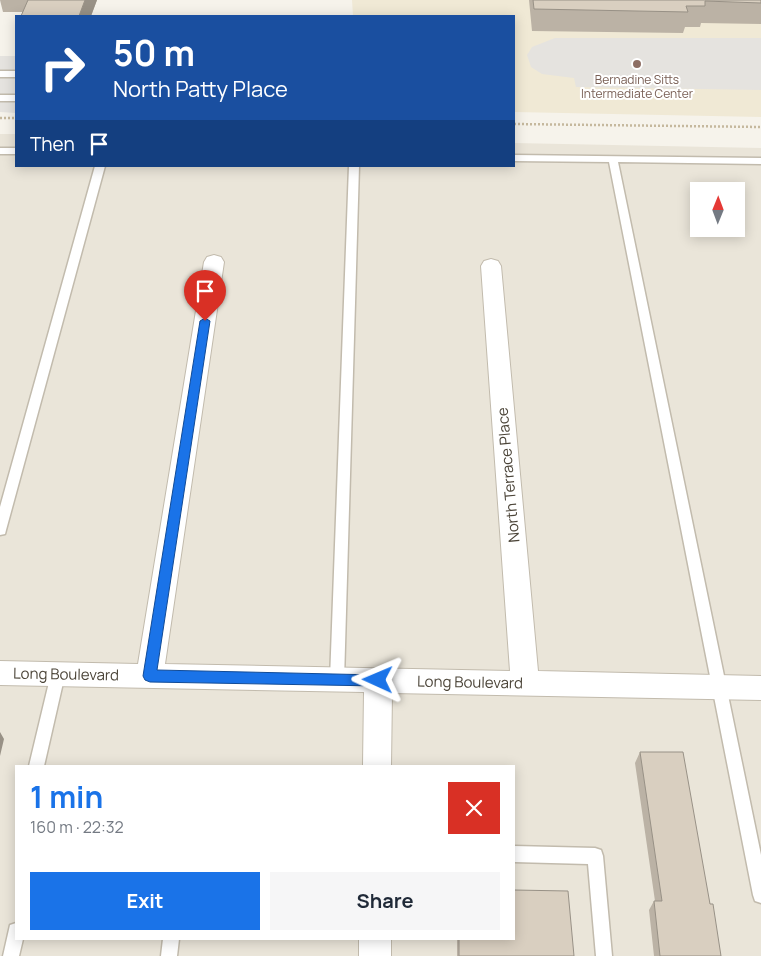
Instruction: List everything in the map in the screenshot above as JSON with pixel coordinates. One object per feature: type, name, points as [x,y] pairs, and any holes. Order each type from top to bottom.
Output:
[{"type":"street","points":[[150,676],[214,262]]},
{"type":"street","name":"North Terrace Place","points":[[491,266],[525,684]]},
{"type":"street","name":"Long Boulevard","points":[[0,673],[761,688]]},
{"type":"street","points":[[377,765],[378,680]]},
{"type":"street","points":[[375,940],[375,956]]},
{"type":"lane","points":[[0,74],[15,74]]},
{"type":"lane","points":[[0,98],[15,98]]},
{"type":"lane","points":[[0,151],[15,151]]},
{"type":"lane","points":[[515,158],[761,161]]},
{"type":"lane","points":[[613,159],[761,895]]},
{"type":"lane","points":[[0,530],[100,167]]},
{"type":"lane","points":[[337,680],[354,167]]},
{"type":"lane","points":[[36,765],[58,674]]},
{"type":"lane","points":[[515,854],[594,856],[604,956]]},
{"type":"lane","points":[[11,956],[15,936]]},
{"type":"lane","points":[[169,956],[171,940]]},
{"type":"path","points":[[0,118],[15,118]]},
{"type":"path","points":[[515,124],[761,127]]},
{"type":"shaded area","name":"Bernadine Sitts Intermediate Center","points":[[352,0],[761,0],[761,117],[515,112],[515,15],[353,15]]},
{"type":"shaded area","points":[[555,38],[761,38],[761,90],[576,87],[574,78],[542,74],[531,67],[527,55],[532,47]]},
{"type":"shaded area","points":[[0,56],[15,56],[15,113],[0,112]]},
{"type":"shaded area","points":[[0,134],[15,134],[15,167],[515,167],[515,143],[761,148],[761,956],[0,956]]},
{"type":"building","points":[[28,0],[85,0],[79,15],[21,15]]},
{"type":"building","points":[[533,0],[761,0],[761,3],[705,1],[705,6],[686,6],[688,12],[534,9]]},
{"type":"building","points":[[640,752],[683,752],[710,904],[713,904],[721,956],[660,956],[654,901],[662,901]]},
{"type":"building","points":[[515,890],[568,891],[574,956],[459,956],[459,940],[515,940]]},
{"type":"place","name":"Bernadine Sitts Intermediate Center","points":[[637,64]]},
{"type":"route","points":[[205,321],[150,676],[378,680]]}]
